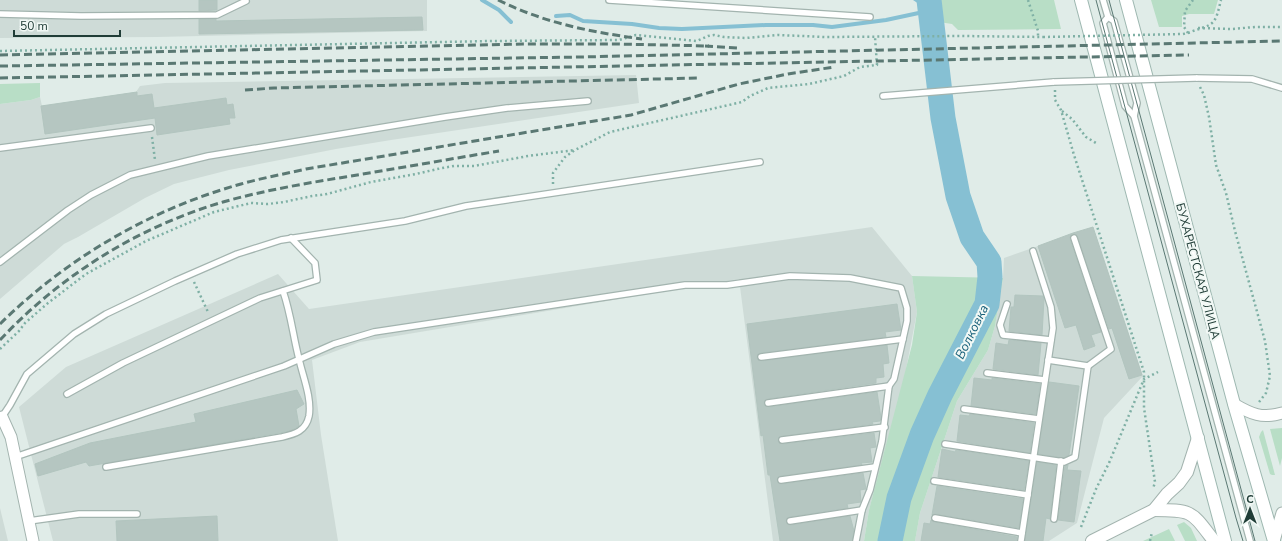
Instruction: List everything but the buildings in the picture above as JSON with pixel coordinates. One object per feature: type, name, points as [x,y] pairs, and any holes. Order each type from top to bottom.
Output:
[{"type":"main road","points":[[1081,0],[1225,541]]},
{"type":"main road","name":"БУХАРЕСТСКАЯ УЛИЦА","points":[[1126,0],[1234,404],[1274,541]]},
{"type":"main road","points":[[1154,510],[1167,494],[1179,484],[1187,472],[1198,438]]},
{"type":"main road","points":[[1092,541],[1154,510],[1175,509],[1189,513],[1196,518],[1214,541]]},
{"type":"street","points":[[1234,404],[1246,411],[1263,416],[1282,413]]},
{"type":"street","points":[[1,416],[11,437],[33,541]]},
{"type":"street","points":[[1274,541],[1282,514]]},
{"type":"lane","points":[[0,14],[81,16],[217,15],[247,0]]},
{"type":"lane","points":[[609,0],[870,17]]},
{"type":"lane","points":[[1103,0],[1108,17],[1114,21],[1137,103],[1134,116]]},
{"type":"lane","points":[[1108,17],[1103,23],[1125,106],[1134,116],[1250,541]]},
{"type":"lane","points":[[883,96],[1054,82],[1196,78],[1252,79],[1282,88]]},
{"type":"lane","points":[[0,262],[91,194],[130,175],[208,156],[445,117],[507,108],[588,101]]},
{"type":"lane","points":[[0,148],[151,128]]},
{"type":"lane","points":[[1,416],[10,405],[27,374],[74,334],[106,314],[237,254],[281,240],[405,221],[466,206],[760,162]]},
{"type":"lane","points":[[67,394],[123,364],[260,298],[317,280],[314,263],[291,238]]},
{"type":"lane","points":[[945,444],[1064,462],[1075,457],[1088,366],[1110,349],[1074,238]]},
{"type":"lane","points":[[1021,541],[1053,328],[1051,307],[1034,251]]},
{"type":"lane","points":[[16,457],[284,366],[334,344],[374,332],[685,285],[727,285],[790,276],[850,278],[901,288],[907,308],[907,321],[894,379],[889,386],[885,427],[870,490],[862,510],[856,541]]},
{"type":"lane","points":[[106,467],[298,433],[304,427],[309,417],[309,404],[298,359],[290,312],[283,291]]},
{"type":"lane","points":[[1007,304],[1000,325],[1003,335],[1051,340]]},
{"type":"lane","points":[[760,357],[903,339]]},
{"type":"lane","points":[[1048,360],[1088,366]]},
{"type":"lane","points":[[987,373],[1045,380]]},
{"type":"lane","points":[[768,403],[889,386]]},
{"type":"lane","points":[[964,409],[1039,420]]},
{"type":"lane","points":[[782,440],[885,427]]},
{"type":"lane","points":[[1054,519],[1061,461]]},
{"type":"lane","points":[[781,480],[875,467]]},
{"type":"lane","points":[[934,481],[1028,495]]},
{"type":"lane","points":[[790,521],[862,510]]},
{"type":"lane","points":[[29,521],[79,514],[137,514]]},
{"type":"lane","points":[[935,518],[1022,533]]},
{"type":"path","points":[[1028,0],[1038,30],[1038,36]]},
{"type":"path","points":[[1188,33],[1184,28],[1185,11],[1193,0]]},
{"type":"path","points":[[0,51],[491,41],[620,40],[636,35],[697,41],[714,35],[746,38],[778,35],[825,37],[1043,37],[1183,34],[1209,25],[1213,22],[1221,0]]},
{"type":"path","points":[[1198,28],[1282,28]]},
{"type":"path","points":[[554,194],[553,173],[565,157],[575,150],[610,132],[742,102],[750,96],[768,88],[809,84],[844,76],[860,67],[876,65],[875,37]]},
{"type":"path","points":[[1196,78],[1204,95],[1216,164],[1226,193],[1265,341],[1270,376],[1266,393],[1259,402]]},
{"type":"path","points":[[1054,82],[1055,100],[1061,110],[1144,372],[1144,408],[1155,482],[1153,490]]},
{"type":"path","points":[[1061,110],[1072,119],[1086,137],[1096,143]]},
{"type":"path","points":[[151,128],[156,169]]},
{"type":"path","points":[[0,349],[19,331],[25,323],[86,274],[150,238],[214,212],[251,203],[268,204],[327,194],[372,182],[442,168],[454,166],[474,166],[528,156],[575,150]]},
{"type":"path","points":[[190,275],[212,321]]},
{"type":"path","points":[[1081,527],[1144,379],[1158,372]]},
{"type":"path","points":[[1150,541],[1152,532]]},
{"type":"shaded area","points":[[0,0],[427,0],[427,31],[157,37],[0,38]]},
{"type":"shaded area","points":[[636,75],[639,103],[336,149],[229,170],[174,184],[145,198],[64,244],[0,299],[0,104],[31,100],[40,97],[42,106],[136,92],[140,86],[165,83]]},
{"type":"shaded area","points":[[872,227],[912,276],[917,312],[904,380],[869,510],[864,541],[773,541],[739,279],[360,342],[312,360],[321,435],[338,541],[53,541],[19,407],[66,367],[278,274],[309,309]]},
{"type":"shaded area","points":[[1093,227],[1143,376],[1104,418],[1077,523],[1049,541],[915,541],[920,513],[957,401],[988,350],[995,326],[1003,278],[1004,258]]},
{"type":"shaded area","points":[[0,508],[8,541],[0,541]]},
{"type":"green space","points":[[941,0],[1054,0],[1061,29],[958,30],[952,24],[939,22]]},
{"type":"green space","points":[[1151,0],[1218,0],[1214,14],[1189,14],[1182,16],[1182,27],[1159,27]]},
{"type":"green space","points":[[40,83],[40,97],[31,100],[0,104],[0,84]]},
{"type":"green space","points":[[912,276],[1003,278],[995,326],[988,350],[957,401],[920,513],[915,541],[864,541],[869,510],[912,345],[917,312]]},
{"type":"green space","points":[[1282,428],[1282,458],[1280,466],[1270,429]]},
{"type":"green space","points":[[1263,430],[1275,475],[1270,474],[1259,437]]},
{"type":"green space","points":[[1184,522],[1191,528],[1197,541],[1185,541],[1177,525]]},
{"type":"green space","points":[[1169,529],[1175,541],[1143,541]]},
{"type":"water","points":[[913,0],[941,0],[939,22],[927,22],[922,6]]},
{"type":"waterway","points":[[482,0],[499,10],[511,22]]},
{"type":"waterway","name":"Волковка","points":[[890,541],[899,498],[922,435],[940,395],[987,304],[990,277],[989,262],[972,237],[958,196],[943,118],[929,0]]},
{"type":"waterway","points":[[556,16],[570,15],[583,21],[682,29],[766,25],[813,25],[832,27],[886,20],[928,11]]},
{"type":"tram line","points":[[1096,0],[1243,541]]},
{"type":"tram line","points":[[1109,0],[1255,541]]},
{"type":"railway","points":[[498,0],[533,15],[568,26],[642,39]]},
{"type":"railway","points":[[0,66],[580,57],[1282,41]]},
{"type":"railway","points":[[0,55],[523,44],[709,46]]},
{"type":"railway","points":[[705,46],[739,48]]},
{"type":"railway","points":[[0,78],[1189,55]]},
{"type":"railway","points":[[0,324],[26,300],[82,257],[143,222],[208,194],[241,184],[306,169],[631,115],[739,84],[788,74],[834,67]]},
{"type":"railway","points":[[245,90],[274,88],[700,78]]},
{"type":"railway","points":[[0,340],[24,316],[75,274],[102,256],[131,240],[192,212],[223,202],[287,187],[499,151]]}]
